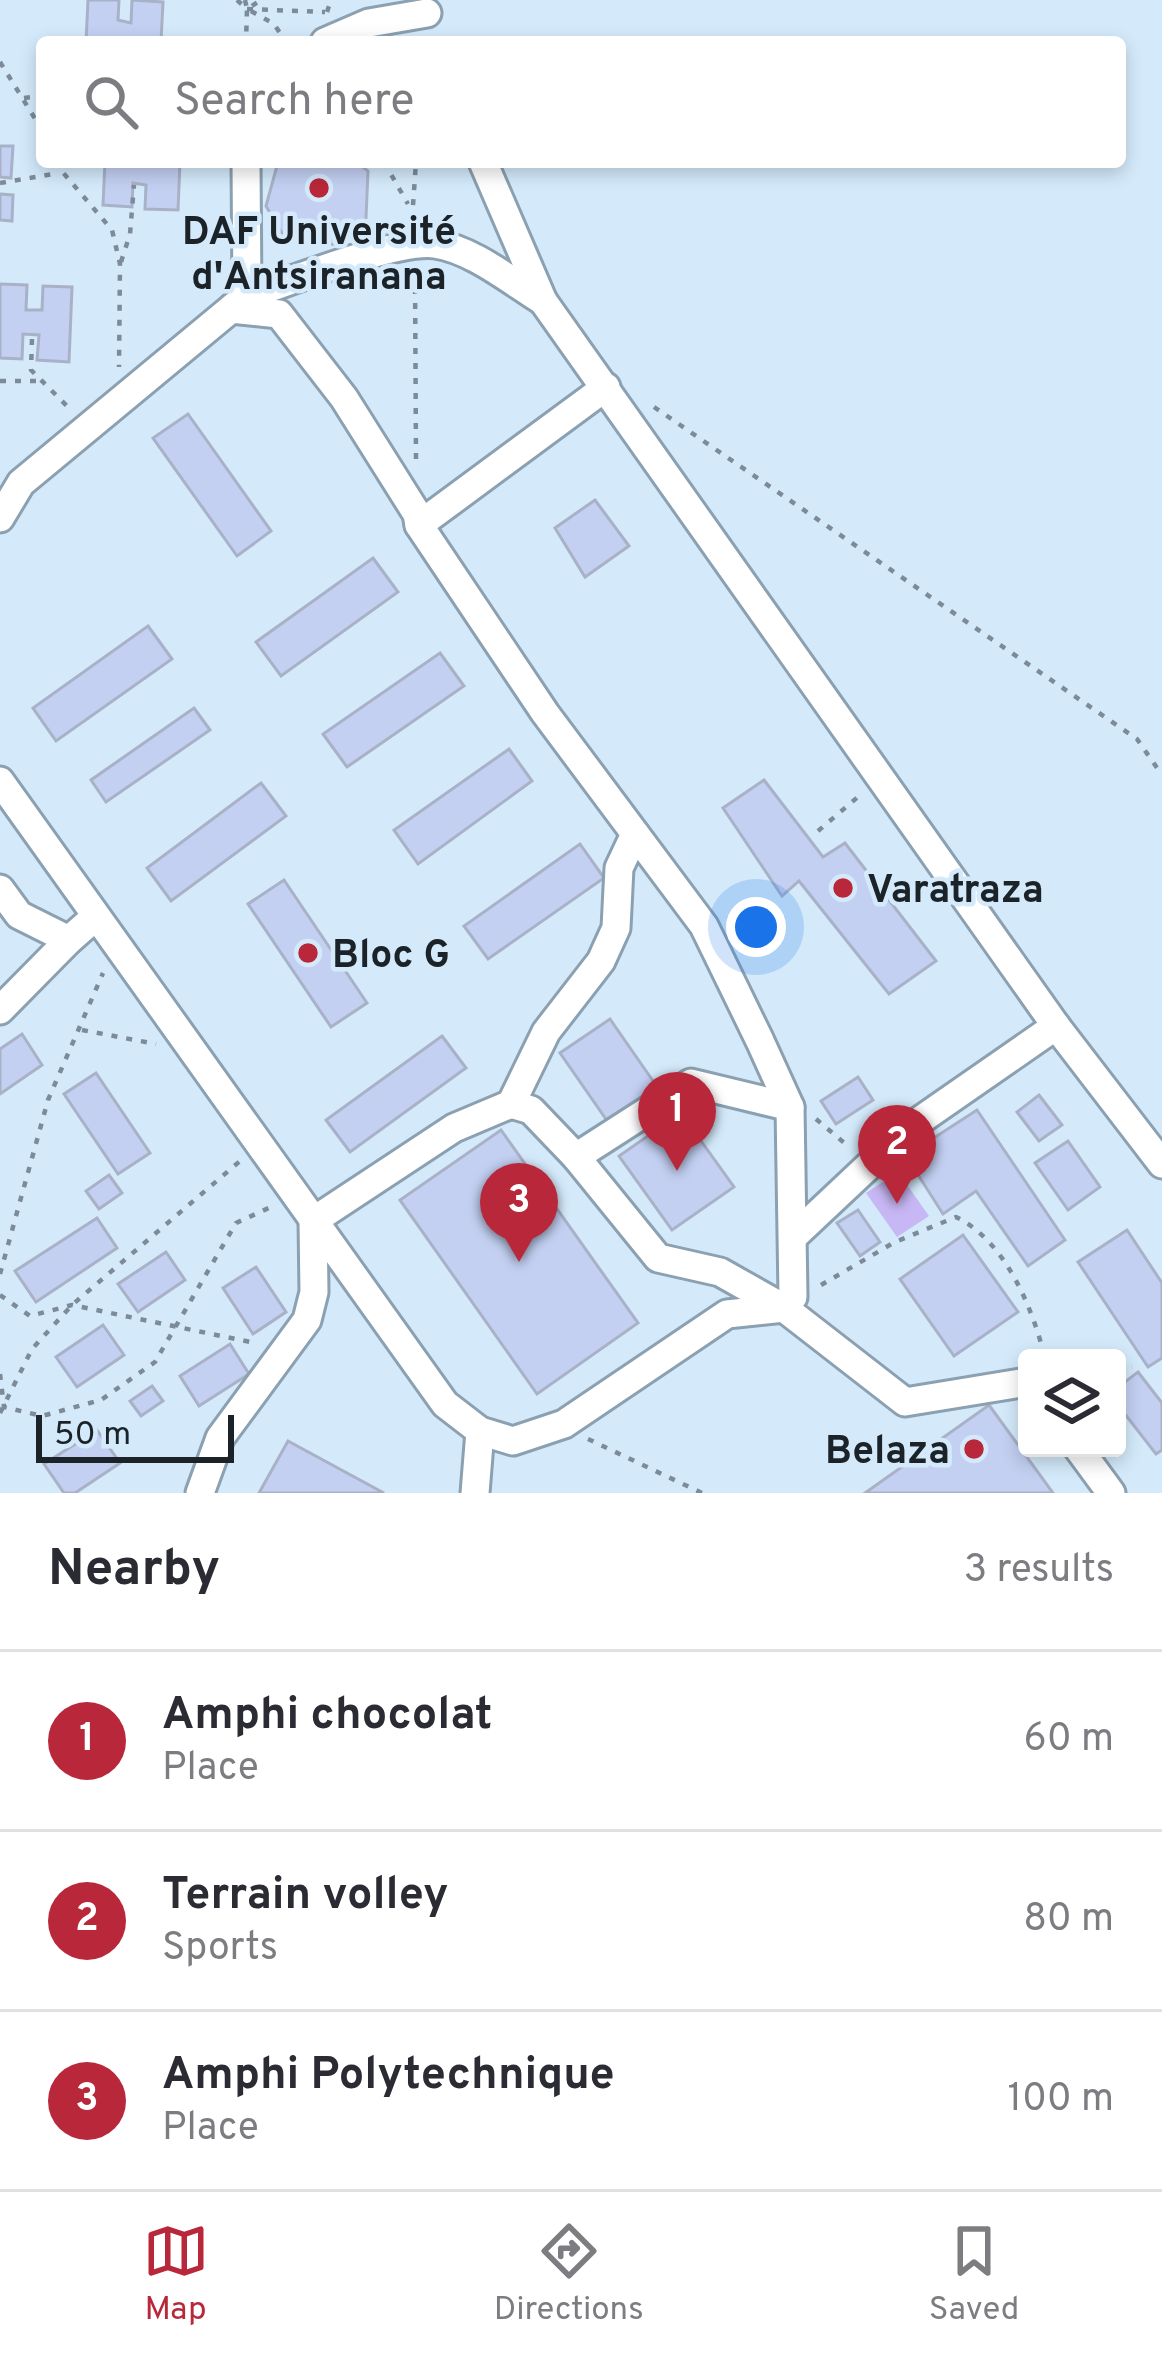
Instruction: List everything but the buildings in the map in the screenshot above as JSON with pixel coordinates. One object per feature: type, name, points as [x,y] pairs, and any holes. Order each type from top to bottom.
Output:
[{"type":"street","points":[[339,36],[427,7]]},
{"type":"street","points":[[239,303],[246,168]]},
{"type":"street","points":[[486,168],[543,301],[1056,1026],[1151,1126],[1162,1164]]},
{"type":"street","points":[[0,518],[21,483],[239,303],[434,244],[543,301]]},
{"type":"street","points":[[239,303],[279,314],[344,398],[417,514],[419,525],[545,713],[704,926],[790,1107],[793,1237],[788,1303]]},
{"type":"street","points":[[419,525],[606,387]]},
{"type":"street","points":[[0,781],[445,1404],[480,1431],[513,1441],[564,1424],[727,1314],[788,1303]]},
{"type":"street","points":[[511,1104],[546,1032],[601,961],[616,928],[619,868],[635,834]]},
{"type":"street","points":[[0,889],[19,915],[69,940]]},
{"type":"street","points":[[0,1010],[94,918]]},
{"type":"street","points":[[793,1237],[885,1156],[909,1128],[1056,1026]]},
{"type":"street","points":[[576,1157],[691,1083],[790,1107]]},
{"type":"street","points":[[313,1221],[454,1128],[511,1104],[530,1110],[576,1157],[658,1258],[721,1272],[788,1303],[905,1402],[1018,1383]]},
{"type":"street","points":[[200,1493],[220,1438],[299,1331],[314,1292],[313,1221]]},
{"type":"street","points":[[475,1493],[480,1431]]},
{"type":"street","points":[[1085,1457],[1111,1493]]},
{"type":"path","points":[[241,0],[247,9],[274,24],[282,36]]},
{"type":"path","points":[[247,9],[261,0]]},
{"type":"path","points":[[327,12],[331,0]]},
{"type":"path","points":[[246,36],[247,9]]},
{"type":"path","points":[[0,62],[36,120]]},
{"type":"path","points":[[23,98],[36,97]]},
{"type":"path","points":[[58,168],[112,230],[120,264],[118,362],[126,396]]},
{"type":"path","points":[[388,168],[411,207]]},
{"type":"path","points":[[415,168],[411,207],[416,248],[416,469]]},
{"type":"path","points":[[0,183],[61,172]]},
{"type":"path","points":[[120,264],[130,234],[134,185]]},
{"type":"path","points":[[32,339],[31,370],[91,425]]},
{"type":"path","points":[[0,381],[44,381]]},
{"type":"path","points":[[606,387],[646,401],[870,560],[1041,672],[1137,739],[1162,775]]},
{"type":"path","points":[[818,831],[848,802],[887,782]]},
{"type":"path","points":[[0,1274],[48,1100],[82,1030],[114,946]]},
{"type":"path","points":[[82,1030],[126,1042],[185,1045]]},
{"type":"path","points":[[790,1107],[809,1112],[848,1146],[885,1156]]},
{"type":"path","points":[[2,1410],[32,1349],[72,1305],[258,1145]]},
{"type":"path","points":[[2,1410],[42,1416],[101,1400],[155,1362],[206,1267],[236,1223],[295,1196]]},
{"type":"path","points":[[788,1303],[956,1217],[984,1233],[1008,1268],[1041,1349]]},
{"type":"path","points":[[0,1295],[30,1316],[72,1305],[267,1346],[299,1331]]},
{"type":"path","points":[[1126,1368],[1132,1367]]},
{"type":"path","points":[[0,1374],[2,1410]]},
{"type":"path","points":[[564,1424],[621,1458],[702,1493]]},
{"type":"shaded area","points":[[898,1172],[929,1216],[897,1237],[866,1193]]},
{"type":"place","name":"DAF Université d'Antsiranana","points":[[319,188]]},
{"type":"place","name":"Varatraza","points":[[843,888]]},
{"type":"place","name":"Bloc G","points":[[308,953]]},
{"type":"place","name":"Amphi chocolat","points":[[677,1171]]},
{"type":"place","name":"Terrain volley","points":[[897,1204]]},
{"type":"place","name":"Amphi Polytechnique","points":[[519,1262]]},
{"type":"place","name":"Belaza","points":[[974,1449]]}]
